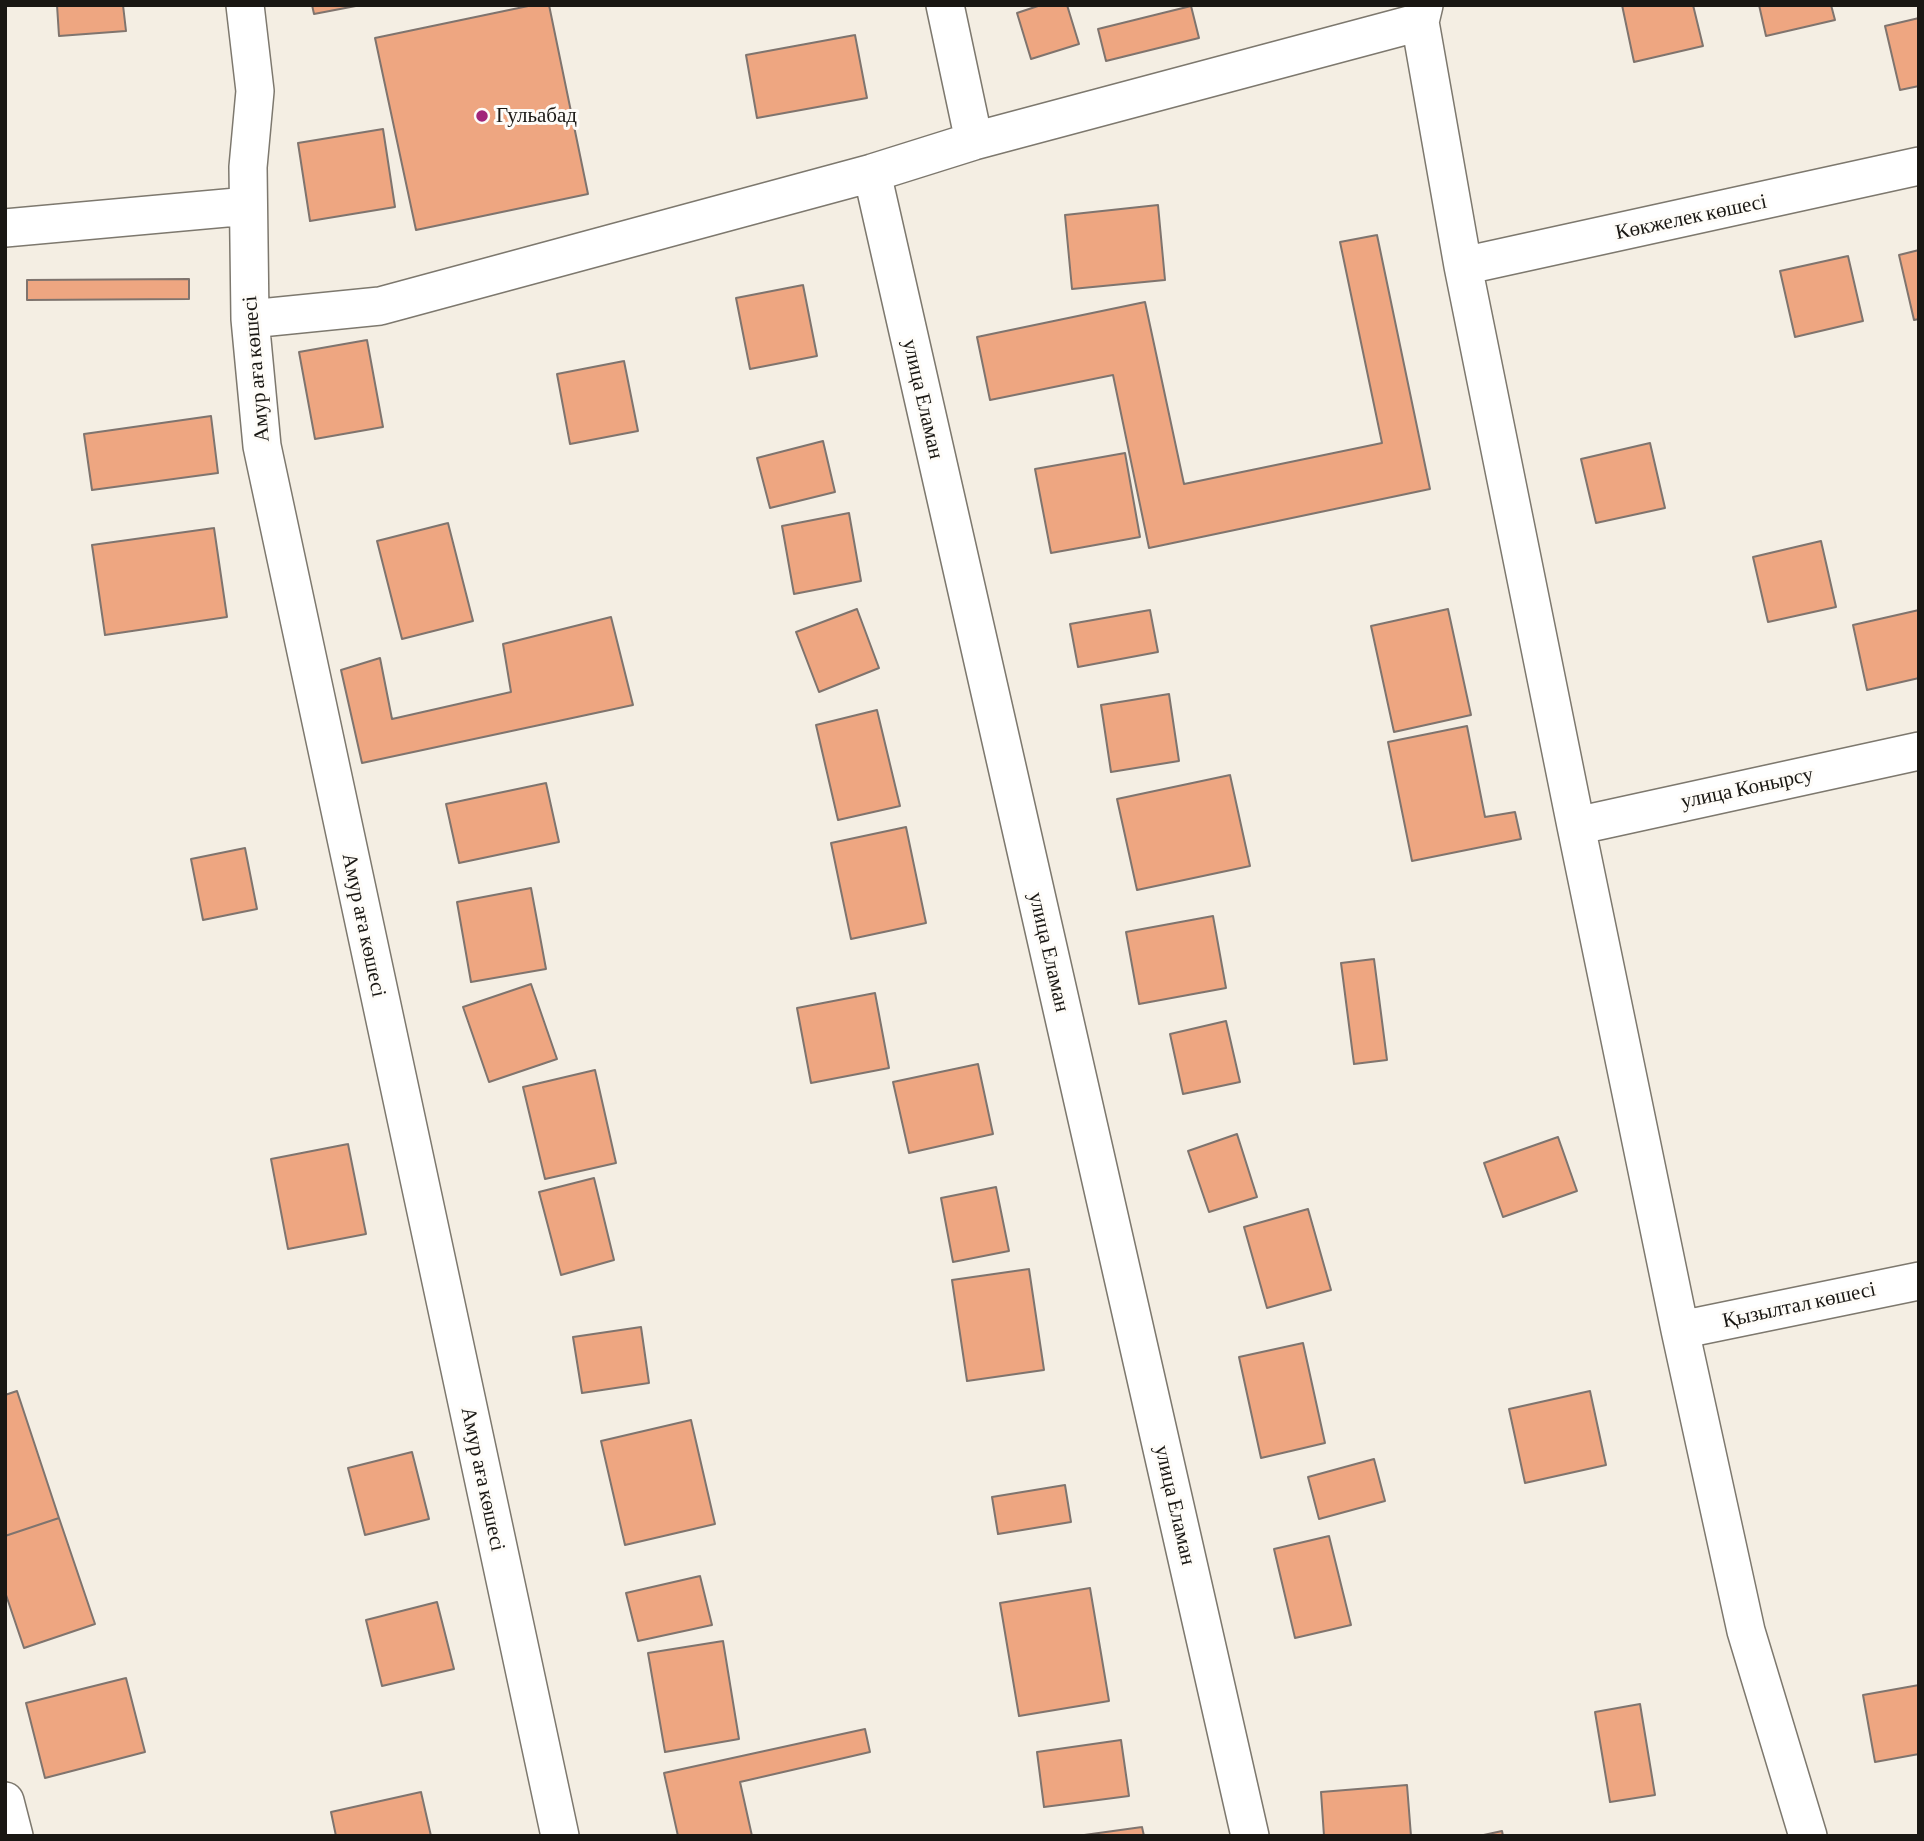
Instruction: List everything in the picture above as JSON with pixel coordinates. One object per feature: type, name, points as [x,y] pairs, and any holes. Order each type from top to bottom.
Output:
[{"type":"street","name":"Амур аға көшесі","points":[[245,5],[255,90],[248,167],[250,319],[262,446],[560,1836]]},
{"type":"street","points":[[945,5],[974,141]]},
{"type":"street","points":[[250,319],[380,306],[872,173],[974,141],[1422,14],[1463,267],[1680,1330],[1745,1632],[1808,1836]]},
{"type":"street","name":"Көкжелек көшесі","points":[[1463,267],[1919,166]]},
{"type":"street","name":"улица Еламан","points":[[872,173],[1250,1836]]},
{"type":"street","points":[[5,228],[248,206]]},
{"type":"street","name":"улица Конырсу","points":[[1576,826],[1919,751]]},
{"type":"street","name":"Қызылтал көшесі","points":[[1680,1330],[1919,1281]]},
{"type":"street","points":[[5,1801],[15,1836]]},
{"type":"building","points":[[57,5],[123,5],[126,31],[59,36]]},
{"type":"building","points":[[312,5],[361,5],[314,14]]},
{"type":"building","name":"Гульабад","points":[[533,5],[549,5],[588,194],[416,230],[375,38]]},
{"type":"building","points":[[1041,5],[1067,5],[1079,44],[1031,59],[1017,13]]},
{"type":"building","points":[[1622,5],[1693,5],[1703,46],[1634,62]]},
{"type":"building","points":[[1759,5],[1831,5],[1835,20],[1766,36]]},
{"type":"building","points":[[1191,6],[1199,38],[1106,61],[1098,29]]},
{"type":"building","points":[[1919,18],[1919,86],[1900,90],[1885,26]]},
{"type":"building","points":[[855,35],[867,98],[757,118],[746,55]]},
{"type":"building","points":[[383,129],[395,207],[310,221],[298,143]]},
{"type":"building","points":[[1158,205],[1165,280],[1072,289],[1065,215]]},
{"type":"building","points":[[1377,235],[1430,489],[1149,548],[1113,375],[990,400],[977,337],[1145,302],[1184,484],[1382,443],[1340,242]]},
{"type":"building","points":[[1919,250],[1919,319],[1914,320],[1899,255]]},
{"type":"building","points":[[1848,256],[1863,321],[1795,337],[1780,271]]},
{"type":"building","points":[[189,279],[189,299],[27,300],[27,280]]},
{"type":"building","points":[[803,285],[817,356],[750,369],[736,298]]},
{"type":"building","points":[[367,340],[383,427],[315,439],[299,352]]},
{"type":"building","points":[[624,361],[638,431],[570,444],[557,374]]},
{"type":"building","points":[[211,416],[218,473],[92,490],[84,434]]},
{"type":"building","points":[[823,441],[835,492],[770,508],[757,458]]},
{"type":"building","points":[[1650,443],[1665,508],[1596,523],[1581,459]]},
{"type":"building","points":[[1125,453],[1140,537],[1051,553],[1035,469]]},
{"type":"building","points":[[849,513],[861,581],[794,594],[782,526]]},
{"type":"building","points":[[448,523],[473,621],[402,639],[377,541]]},
{"type":"building","points":[[214,528],[227,617],[105,635],[92,545]]},
{"type":"building","points":[[1821,541],[1836,607],[1768,622],[1753,557]]},
{"type":"building","points":[[857,609],[879,668],[819,692],[796,632]]},
{"type":"building","points":[[1448,609],[1471,715],[1394,732],[1371,626]]},
{"type":"building","points":[[1150,610],[1158,652],[1078,667],[1070,624]]},
{"type":"building","points":[[1919,610],[1919,678],[1867,690],[1853,625]]},
{"type":"building","points":[[611,617],[633,705],[362,763],[341,670],[380,658],[392,719],[511,692],[503,644]]},
{"type":"building","points":[[1169,694],[1179,761],[1111,772],[1101,705]]},
{"type":"building","points":[[877,710],[900,806],[838,820],[816,725]]},
{"type":"building","points":[[1467,726],[1485,817],[1515,812],[1521,839],[1412,861],[1388,742]]},
{"type":"building","points":[[1230,775],[1250,866],[1137,890],[1117,799]]},
{"type":"building","points":[[546,783],[559,842],[459,863],[446,804]]},
{"type":"building","points":[[906,827],[926,923],[851,939],[831,843]]},
{"type":"building","points":[[245,848],[257,909],[203,920],[191,859]]},
{"type":"building","points":[[531,888],[546,969],[471,982],[457,902]]},
{"type":"building","points":[[1213,916],[1226,988],[1139,1004],[1126,932]]},
{"type":"building","points":[[1374,959],[1387,1060],[1354,1064],[1341,963]]},
{"type":"building","points":[[531,984],[557,1059],[489,1082],[463,1007]]},
{"type":"building","points":[[875,993],[889,1068],[811,1083],[797,1008]]},
{"type":"building","points":[[1226,1021],[1240,1082],[1183,1094],[1170,1034]]},
{"type":"building","points":[[978,1064],[993,1134],[909,1153],[893,1082]]},
{"type":"building","points":[[595,1070],[616,1163],[545,1179],[523,1087]]},
{"type":"building","points":[[1237,1134],[1257,1197],[1209,1212],[1188,1151]]},
{"type":"building","points":[[1558,1137],[1577,1191],[1503,1217],[1484,1163]]},
{"type":"building","points":[[348,1144],[366,1234],[288,1249],[271,1159]]},
{"type":"building","points":[[594,1178],[614,1260],[561,1275],[539,1192]]},
{"type":"building","points":[[996,1187],[1009,1251],[953,1262],[941,1198]]},
{"type":"building","points":[[1308,1209],[1331,1290],[1267,1308],[1244,1227]]},
{"type":"building","points":[[1029,1269],[1044,1370],[967,1381],[952,1280]]},
{"type":"building","points":[[641,1327],[649,1383],[582,1393],[573,1337]]},
{"type":"building","points":[[1303,1343],[1325,1443],[1261,1458],[1239,1357]]},
{"type":"building","points":[[17,1391],[59,1518],[5,1536],[5,1395]]},
{"type":"building","points":[[1590,1391],[1606,1465],[1525,1483],[1509,1409]]},
{"type":"building","points":[[691,1420],[715,1524],[625,1545],[601,1441]]},
{"type":"building","points":[[412,1452],[429,1519],[365,1535],[348,1468]]},
{"type":"building","points":[[1374,1459],[1385,1501],[1319,1519],[1308,1477]]},
{"type":"building","points":[[1065,1485],[1071,1522],[998,1534],[992,1497]]},
{"type":"building","points":[[59,1518],[95,1624],[24,1648],[5,1592],[5,1536]]},
{"type":"building","points":[[1329,1536],[1351,1625],[1295,1638],[1274,1549]]},
{"type":"building","points":[[700,1576],[712,1625],[638,1641],[626,1593]]},
{"type":"building","points":[[1090,1588],[1109,1701],[1019,1716],[1000,1603]]},
{"type":"building","points":[[437,1602],[454,1669],[382,1686],[366,1620]]},
{"type":"building","points":[[723,1641],[739,1739],[665,1752],[648,1653]]},
{"type":"building","points":[[126,1678],[145,1752],[45,1778],[26,1703]]},
{"type":"building","points":[[1919,1685],[1919,1754],[1875,1762],[1863,1695]]},
{"type":"building","points":[[1640,1704],[1655,1795],[1610,1802],[1595,1712]]},
{"type":"building","points":[[865,1729],[870,1752],[740,1782],[752,1836],[678,1836],[664,1773]]},
{"type":"building","points":[[1121,1740],[1129,1796],[1044,1807],[1037,1752]]},
{"type":"building","points":[[1407,1785],[1411,1836],[1324,1836],[1321,1792]]},
{"type":"building","points":[[421,1792],[431,1836],[336,1836],[331,1812]]},
{"type":"building","points":[[1142,1827],[1144,1836],[1077,1836]]},
{"type":"building","points":[[1502,1831],[1503,1836],[1479,1836]]},
{"type":"place","name":"Гульабад","points":[[482,116]]}]
